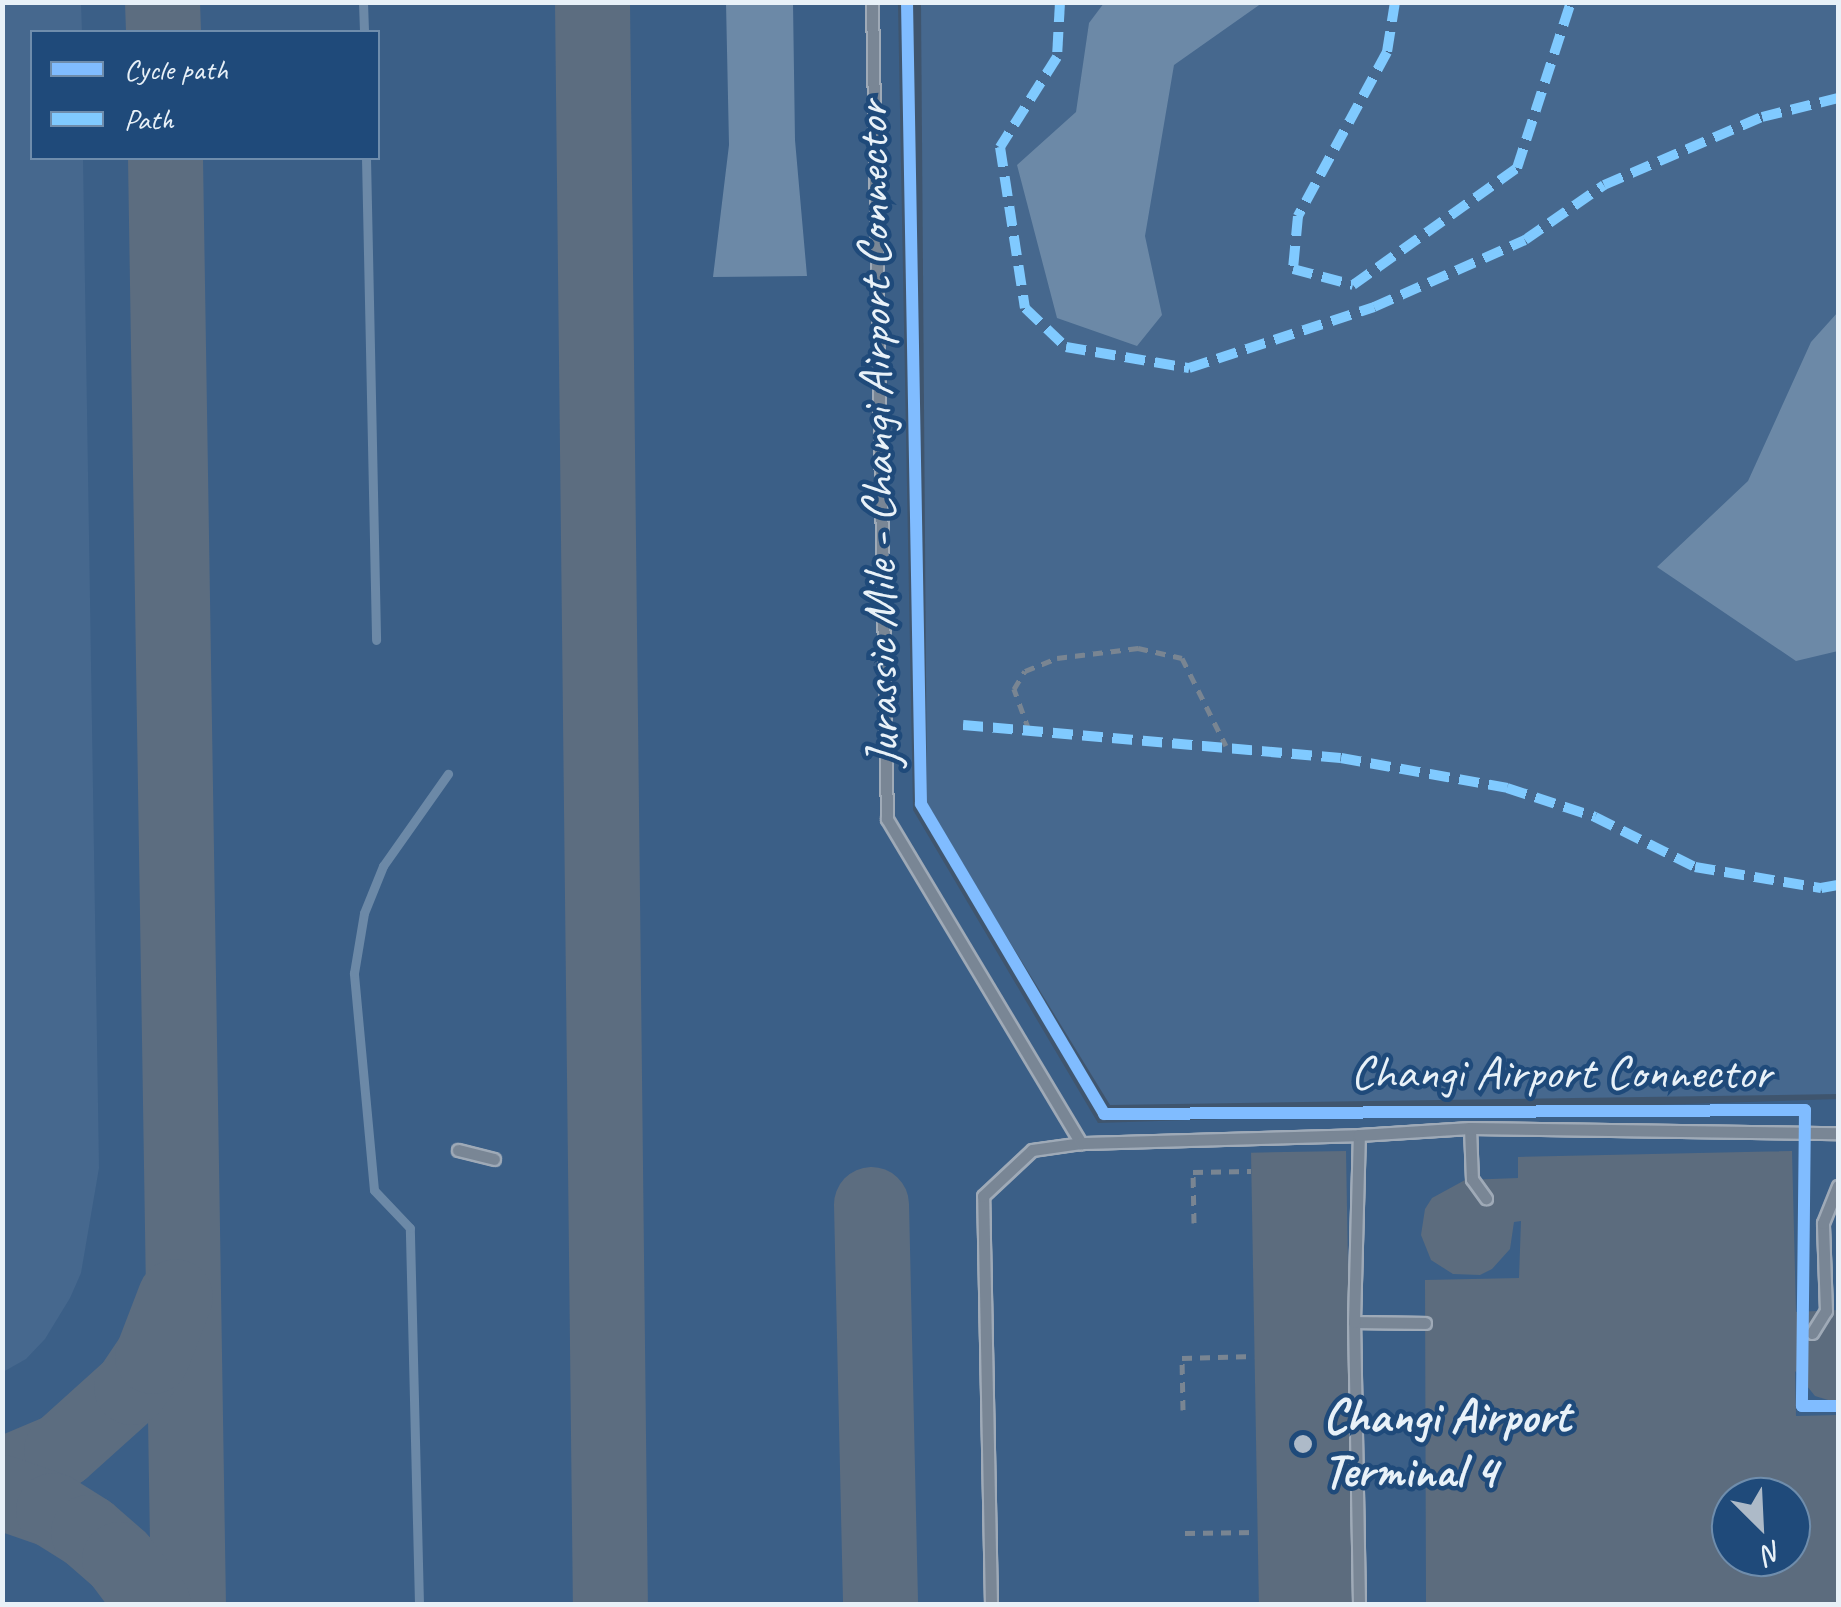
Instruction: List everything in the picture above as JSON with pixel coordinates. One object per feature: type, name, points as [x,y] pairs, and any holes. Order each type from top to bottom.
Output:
[{"type":"lane","points":[[872,2],[887,819],[1081,1143]]},
{"type":"lane","points":[[990,1604],[983,1196],[1032,1150],[1081,1143],[1470,1128],[1838,1133]]},
{"type":"lane","points":[[1470,1128],[1472,1178],[1486,1198]]},
{"type":"lane","points":[[1359,1135],[1354,1322],[1359,1604]]},
{"type":"lane","points":[[458,1150],[494,1159]]},
{"type":"lane","points":[[1812,1332],[1826,1311],[1823,1223],[1838,1186]]},
{"type":"lane","points":[[1354,1322],[1425,1323]]},
{"type":"path","points":[[1028,730],[1014,689],[1026,671],[1057,658],[1138,648],[1182,658],[1226,746]]},
{"type":"path","points":[[1194,1223],[1194,1172],[1251,1171]]},
{"type":"path","points":[[1182,1410],[1182,1358],[1254,1356]]},
{"type":"path","points":[[1185,1533],[1257,1532]]},
{"type":"shaded area","points":[[2,3],[81,3],[82,30],[30,30],[30,160],[83,160],[99,1168],[81,1273],[70,1298],[45,1339],[26,1359],[3,1372]]},
{"type":"shaded area","points":[[3,3],[898,3],[913,810],[1098,1123],[1838,1099],[1838,1604],[3,1604]]},
{"type":"shaded area","points":[[726,3],[793,3],[795,140],[807,276],[713,277],[729,145]]},
{"type":"shaded area","points":[[921,3],[1838,3],[1838,1094],[1110,1105],[927,807]]},
{"type":"shaded area","points":[[1104,3],[1262,3],[1174,65],[1145,236],[1162,315],[1137,346],[1057,318],[1017,165],[1076,112],[1089,23]]},
{"type":"shaded area","points":[[1838,312],[1838,651],[1796,661],[1657,567],[1748,481],[1811,342]]},
{"type":"building","name":"Changi Airport Terminal 4","points":[[1346,1151],[1354,1604],[1259,1604],[1251,1153]]},
{"type":"building","points":[[1792,1151],[1796,1312],[1838,1310],[1838,1403],[1815,1396],[1795,1371],[1796,1416],[1838,1415],[1838,1604],[1426,1604],[1425,1280],[1519,1278],[1521,1221],[1514,1222],[1510,1249],[1492,1269],[1480,1275],[1453,1274],[1431,1260],[1421,1235],[1425,1209],[1432,1198],[1465,1180],[1518,1178],[1518,1157]]},
{"type":"waterway","points":[[363,2],[364,30]]},
{"type":"waterway","points":[[366,160],[376,640]]},
{"type":"waterway","points":[[419,1604],[410,1228],[374,1190],[354,973],[364,913],[383,866],[448,774]]},
{"type":"taxiway","points":[[162,2],[163,30]]},
{"type":"taxiway","points":[[592,2],[610,1604]]},
{"type":"taxiway","points":[[165,160],[188,1604]]},
{"type":"taxiway","points":[[871,1204],[880,1604]]},
{"type":"taxiway","points":[[2,1475],[61,1450],[131,1387],[152,1356],[175,1296]]},
{"type":"taxiway","points":[[2,1492],[53,1510],[88,1532],[119,1559],[153,1604]]},
{"type":"marked path","points":[[1060,2],[1057,57],[1000,147],[1025,308],[1066,347],[1189,368],[1374,307],[1525,240],[1604,185],[1762,117],[1838,98]]},
{"type":"marked path","points":[[1395,2],[1387,52],[1298,216],[1293,269],[1353,285],[1517,168],[1571,2]]},
{"type":"marked path","points":[[963,725],[1341,758],[1507,788],[1595,817],[1695,867],[1821,888],[1838,885]]},
{"type":"cycle path","name":"Jurassic Mile - Changi Airport Connector","points":[[907,2],[921,804],[1104,1114],[1805,1110],[1802,1406],[1838,1406]]},
{"type":"place","name":"Changi Airport Terminal 4","points":[[1303,1444]]}]
